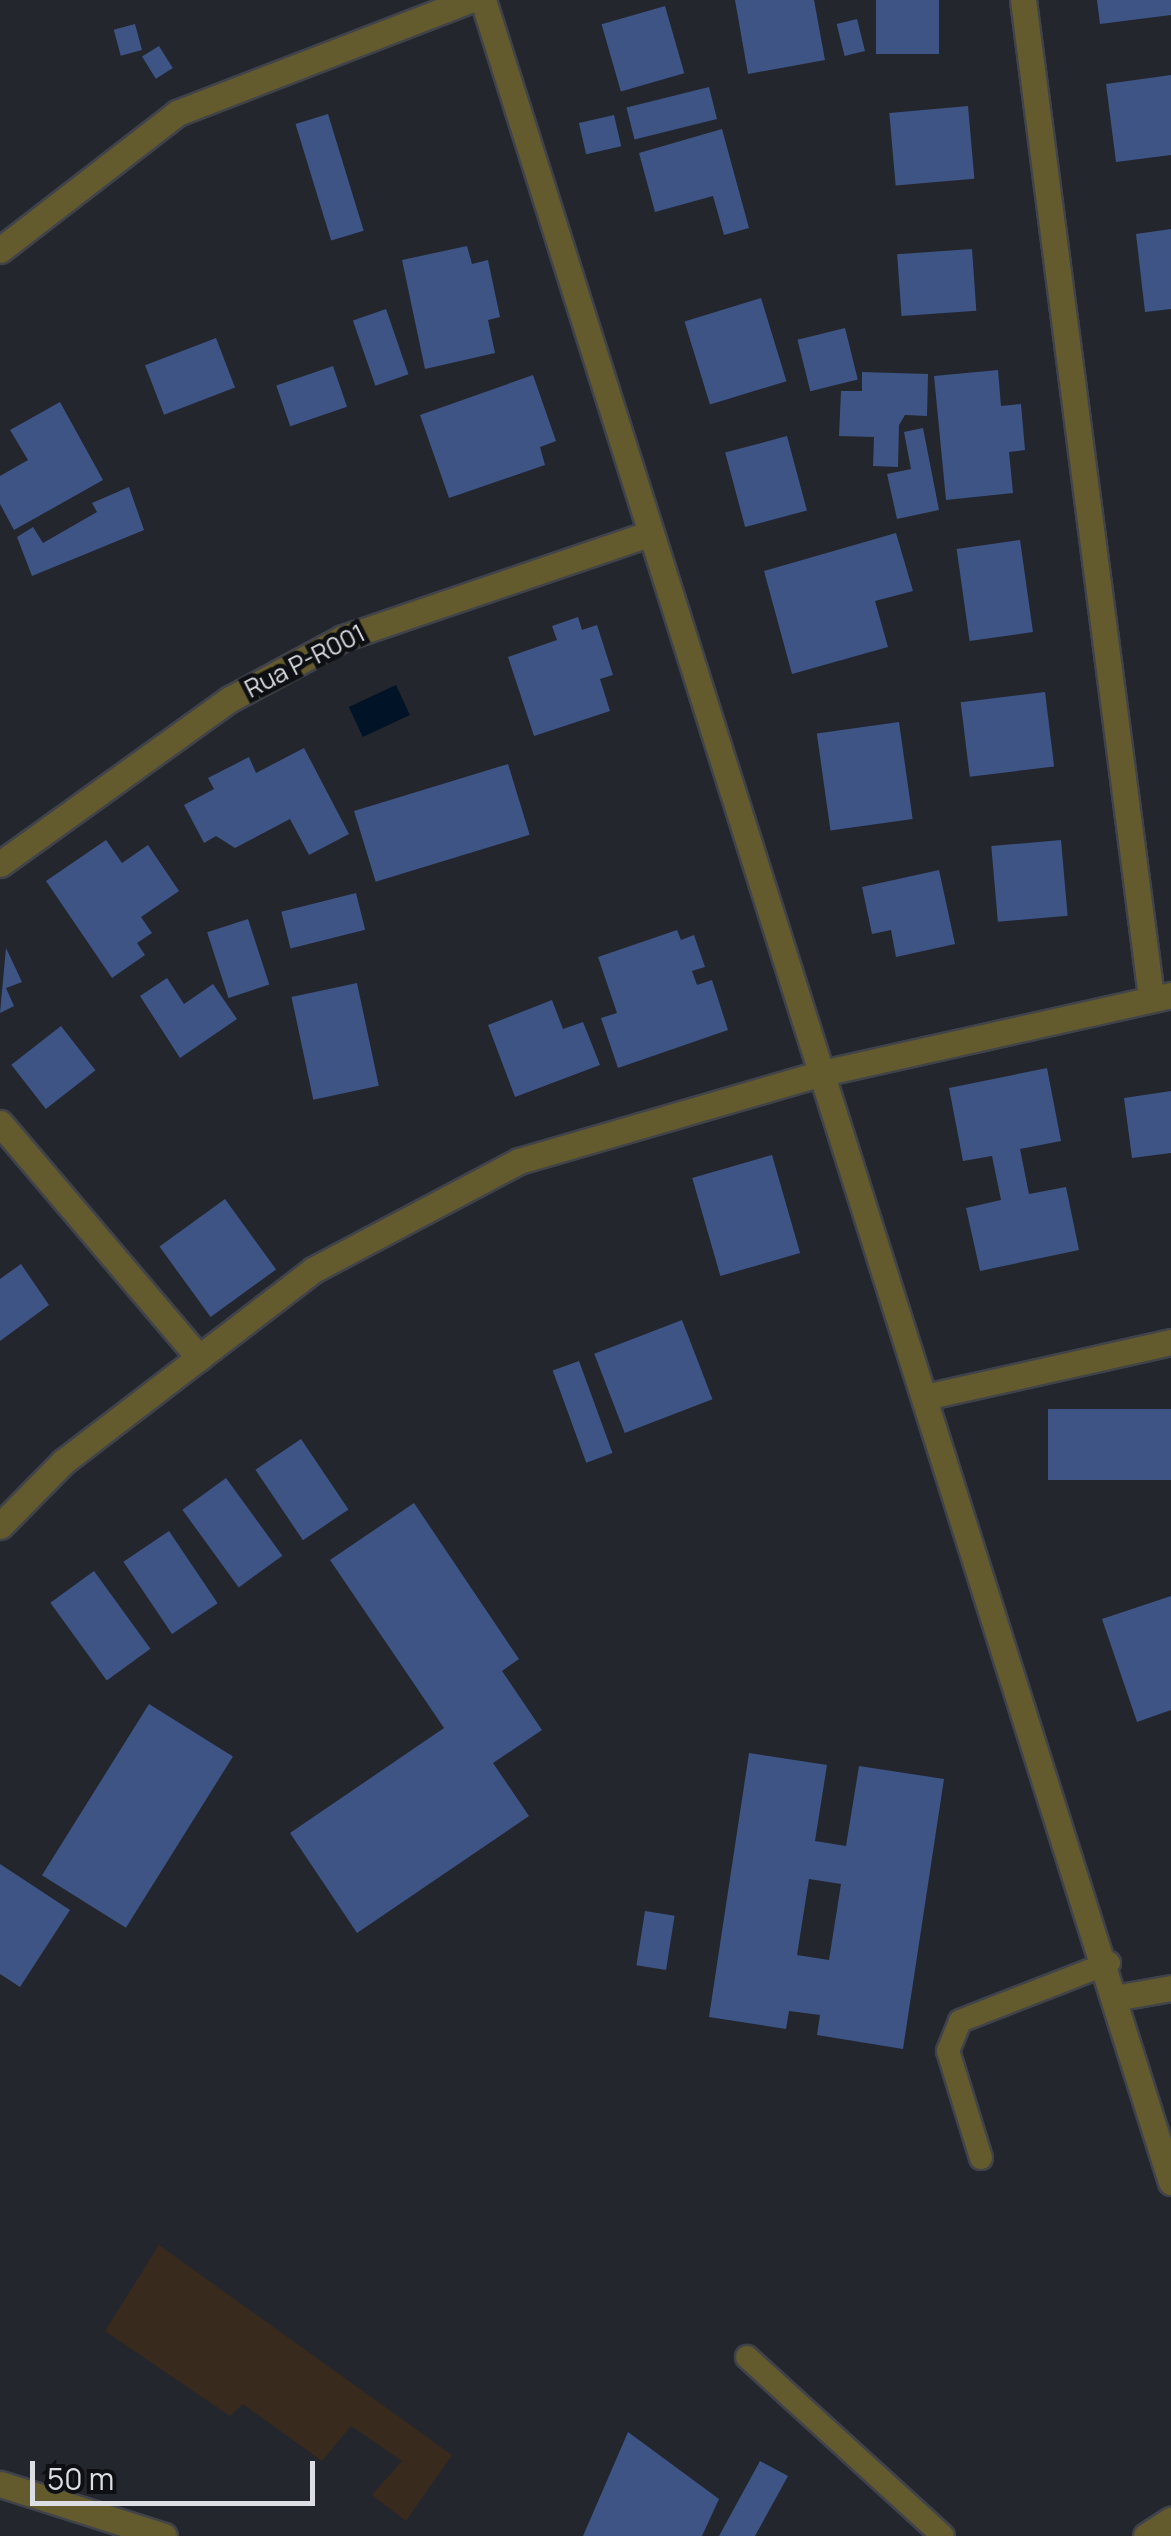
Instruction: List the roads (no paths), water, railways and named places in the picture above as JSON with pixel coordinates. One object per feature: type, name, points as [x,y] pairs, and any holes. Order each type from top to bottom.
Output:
[{"type":"street","points":[[0,250],[177,114],[470,0]]},
{"type":"street","points":[[483,0],[818,1074],[1120,1997],[1171,2182]]},
{"type":"street","points":[[0,1526],[63,1462],[313,1270],[502,1169],[571,1139],[818,1074],[1161,996],[1023,0]]},
{"type":"street","name":"Rua P-R001","points":[[0,864],[230,698],[343,638],[649,534]]},
{"type":"street","points":[[0,1123],[199,1358]]},
{"type":"street","points":[[924,1397],[1171,1342]]},
{"type":"street","points":[[1120,1997],[1171,1988]]},
{"type":"street","points":[[0,2484],[164,2536]]},
{"type":"street","points":[[1146,2536],[1171,2520]]},
{"type":"lane","points":[[981,2158],[948,2050],[960,2020],[1109,1963]]},
{"type":"lane","points":[[747,2357],[943,2536]]},
{"type":"water","points":[[396,685],[410,715],[363,737],[349,707]]}]
